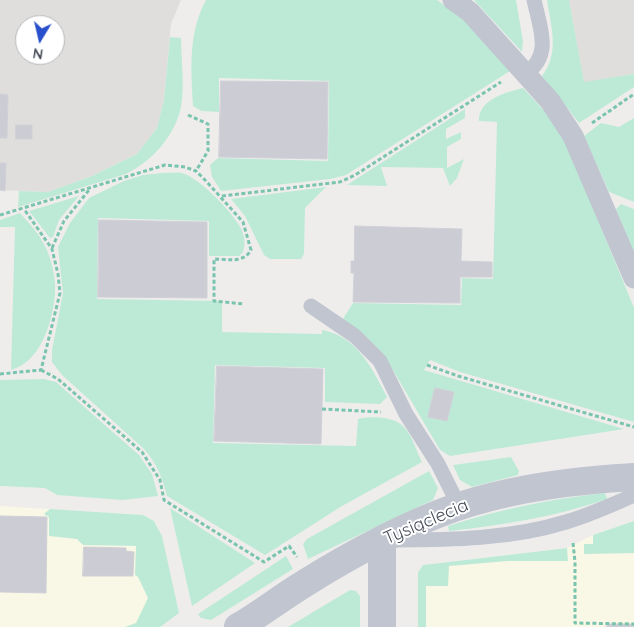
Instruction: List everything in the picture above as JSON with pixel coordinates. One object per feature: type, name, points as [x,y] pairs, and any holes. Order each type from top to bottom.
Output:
[{"type":"street","points":[[453,0],[470,12],[550,101],[573,136],[634,278]]},
{"type":"street","name":"Tysiąclecia","points":[[238,627],[298,588],[382,540],[419,522],[459,506],[511,492],[559,483],[634,477]]},
{"type":"street","points":[[382,540],[382,627]]},
{"type":"lane","points":[[521,70],[535,67],[542,55],[543,41],[534,0]]},
{"type":"lane","points":[[311,306],[355,336],[380,361],[406,414],[438,464],[459,506]]},
{"type":"lane","points":[[382,540],[452,540],[530,531],[565,522],[634,494]]},
{"type":"path","points":[[221,196],[340,182],[355,175],[521,70]]},
{"type":"path","points":[[573,136],[634,94]]},
{"type":"path","points":[[188,115],[208,124],[208,151],[196,171]]},
{"type":"path","points":[[0,215],[164,165],[185,167],[196,171],[243,222],[251,250],[248,256],[242,260],[214,259],[214,301],[244,304]]},
{"type":"path","points":[[52,248],[64,221],[90,189]]},
{"type":"path","points":[[24,209],[52,248],[60,293],[41,370]]},
{"type":"path","points":[[427,365],[458,376],[634,427]]},
{"type":"path","points":[[0,374],[41,370],[58,379],[142,452],[160,480],[164,500],[264,562],[290,546],[301,563]]},
{"type":"path","points":[[322,409],[406,414]]},
{"type":"path","points":[[575,547],[575,622],[634,624]]},
{"type":"shaded area","points":[[0,0],[181,0],[171,24],[164,100],[157,128],[137,154],[92,176],[48,192],[0,190]]},
{"type":"shaded area","points":[[569,0],[634,0],[634,74],[584,83]]},
{"type":"shaded area","points":[[0,506],[143,515],[154,521],[162,536],[171,588],[157,627],[0,627]]},
{"type":"shaded area","points":[[634,521],[634,627],[418,627],[418,572],[423,565],[567,548],[593,535]]},
{"type":"green space","points":[[206,0],[437,0],[462,17],[510,71],[346,175],[330,179],[221,191],[212,177],[210,165],[218,158],[328,161],[329,81],[219,78],[219,112],[201,111],[193,106],[191,65],[193,39],[200,13]]},
{"type":"green space","points":[[474,0],[516,0],[523,41],[522,52]]},
{"type":"green space","points":[[547,0],[569,0],[584,82],[634,74],[634,87],[579,123],[542,76],[548,67],[553,49]]},
{"type":"green space","points":[[170,37],[181,38],[182,99],[178,118],[161,147],[144,163],[126,174],[18,207],[19,191],[48,192],[92,176],[137,154],[157,128],[164,100]]},
{"type":"green space","points":[[523,88],[552,119],[569,149],[634,308],[634,422],[460,372],[430,360],[424,370],[624,429],[450,456],[440,450],[387,360],[341,322],[353,303],[461,305],[462,278],[493,279],[497,122],[479,121],[480,113],[488,102],[502,94]]},
{"type":"green space","points":[[465,109],[465,118],[446,129],[446,139],[461,132],[461,139],[447,147],[447,168],[464,159],[457,178],[450,186],[443,168],[381,167],[387,186],[347,185]]},
{"type":"green space","points":[[634,118],[634,202],[609,192],[584,136],[601,123],[619,127]]},
{"type":"green space","points":[[182,173],[189,176],[217,198],[240,226],[244,238],[243,252],[239,256],[209,256],[209,221],[98,218],[97,299],[222,301],[222,332],[322,334],[322,330],[334,333],[354,346],[362,355],[387,397],[380,404],[325,402],[325,368],[215,365],[213,443],[356,446],[358,419],[369,417],[382,418],[400,423],[407,430],[422,462],[342,506],[265,555],[167,496],[158,471],[144,449],[62,375],[52,362],[52,350],[63,293],[58,247],[70,223],[89,198],[124,181],[143,175]]},
{"type":"green space","points":[[326,187],[305,208],[304,254],[301,259],[270,259],[264,255],[245,216],[231,199]]},
{"type":"green space","points":[[79,196],[59,220],[53,237],[50,238],[29,211]]},
{"type":"green space","points":[[621,204],[634,209],[634,253],[616,209]]},
{"type":"green space","points":[[20,213],[38,234],[46,248],[53,270],[55,293],[52,316],[38,350],[21,366],[11,370],[15,227],[0,227],[0,220]]},
{"type":"green space","points":[[44,379],[56,382],[139,455],[152,474],[158,496],[123,500],[57,495],[45,488],[0,486],[0,380]]},
{"type":"green space","points":[[511,457],[519,471],[518,475],[472,487],[460,480],[453,465]]},
{"type":"green space","points":[[429,471],[438,488],[433,500],[308,559],[303,544],[307,539]]},
{"type":"green space","points":[[605,493],[607,499],[568,511],[509,523],[449,531],[448,526],[506,510],[565,498]]},
{"type":"green space","points":[[170,508],[255,563],[192,606]]},
{"type":"green space","points":[[50,509],[143,515],[154,521],[162,536],[179,613],[160,627],[125,627],[136,623],[148,598],[138,577],[135,575],[136,546],[83,545],[77,539],[49,536],[49,517],[44,514]]},
{"type":"green space","points":[[634,521],[634,553],[584,554],[584,544],[593,544],[593,535]]},
{"type":"green space","points":[[567,548],[568,561],[508,561],[449,566],[448,586],[426,586],[426,627],[418,627],[418,572],[423,565]]},
{"type":"green space","points":[[286,556],[293,569],[211,620],[201,618],[198,614]]},
{"type":"green space","points":[[350,590],[356,591],[360,596],[360,627],[288,627]]},
{"type":"building","points":[[221,81],[328,82],[327,159],[219,157]]},
{"type":"building","points":[[0,94],[8,95],[7,138],[0,138]]},
{"type":"building","points":[[16,125],[32,125],[32,139],[16,139]]},
{"type":"building","points":[[0,163],[6,163],[5,191],[0,190]]},
{"type":"building","points":[[99,220],[207,222],[207,298],[98,297]]},
{"type":"building","points":[[355,226],[462,229],[461,261],[492,262],[492,277],[460,277],[460,303],[353,302],[354,273],[351,273],[351,261],[354,261]]},
{"type":"building","points":[[217,366],[323,369],[321,444],[214,441]]},
{"type":"building","points":[[435,388],[454,392],[447,421],[428,417]]},
{"type":"building","points":[[0,516],[47,517],[46,593],[0,592]]},
{"type":"building","points":[[84,547],[126,548],[126,551],[134,552],[133,576],[83,576]]},
{"type":"building","points":[[609,624],[634,624],[634,627],[606,627]]}]
